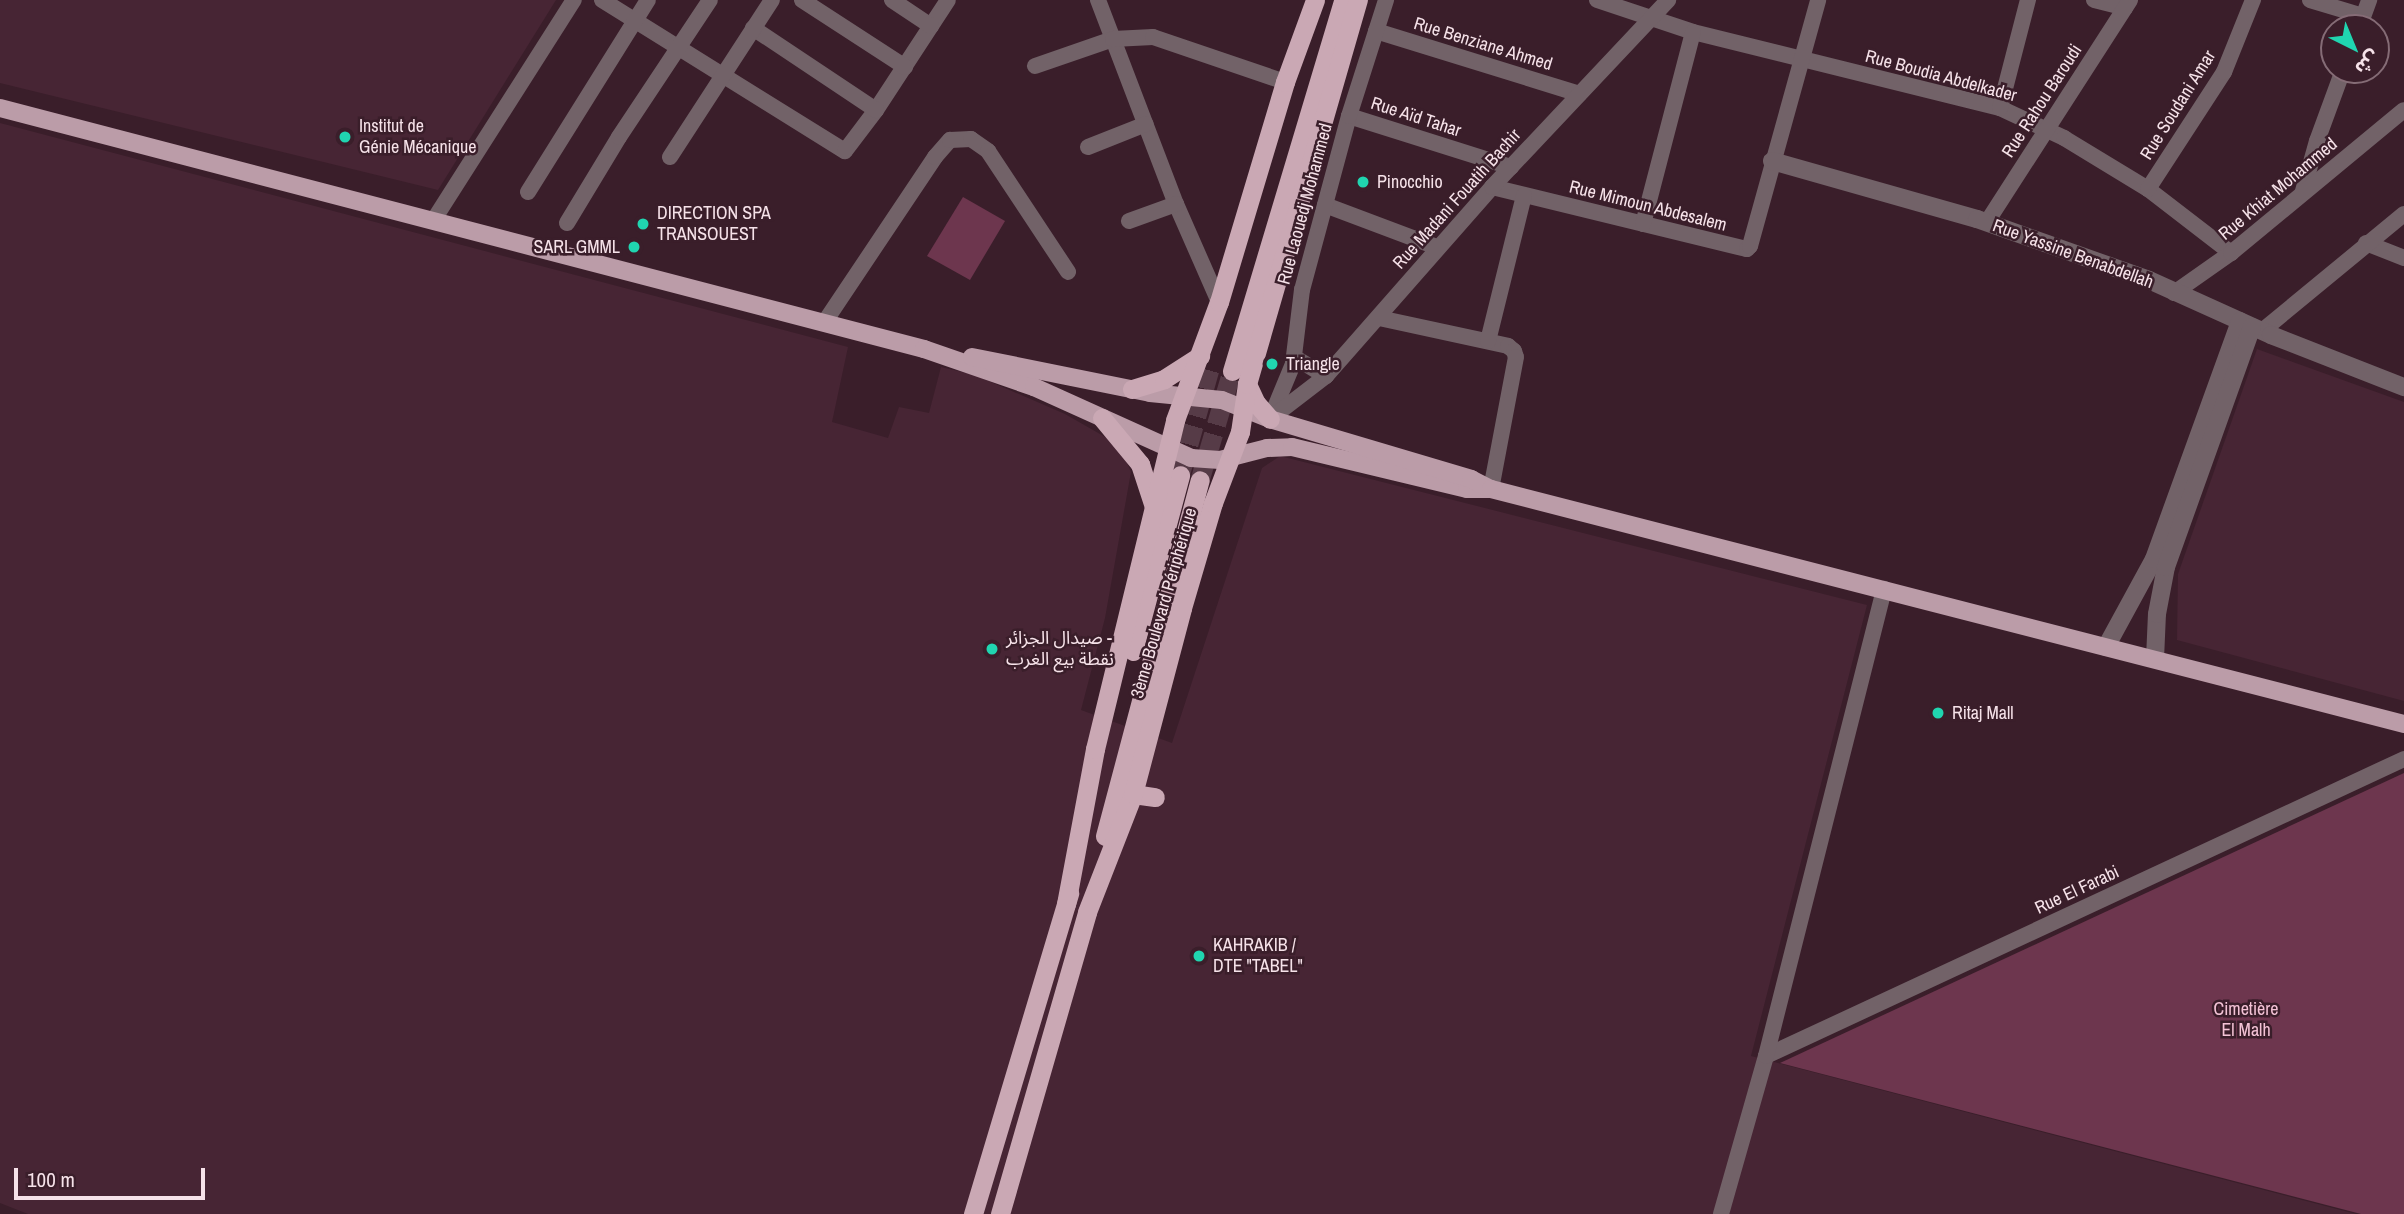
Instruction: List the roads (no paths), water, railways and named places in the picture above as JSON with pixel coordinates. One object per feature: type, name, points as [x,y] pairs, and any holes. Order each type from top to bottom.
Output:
[{"type":"highway","points":[[1205,362],[1219,302],[1286,82],[1317,0]]},
{"type":"highway","points":[[1066,904],[1095,749],[1175,420],[1184,396],[1205,362],[1317,0]]},
{"type":"highway","points":[[1231,371],[1343,0]]},
{"type":"highway","name":"3ème Boulevard Périphérique","points":[[1000,1214],[1087,912],[1133,794],[1182,608],[1213,503],[1231,458],[1244,408],[1247,384],[1357,0]]},
{"type":"highway","points":[[1132,389],[1205,362]]},
{"type":"highway","points":[[1247,384],[1256,403],[1270,419]]},
{"type":"highway","points":[[1102,418],[1140,464],[1155,511]]},
{"type":"highway","points":[[973,1214],[1066,904],[1180,475]]},
{"type":"highway","points":[[1087,912],[1121,770],[1200,480]]},
{"type":"highway","points":[[1133,794],[1155,797]]},
{"type":"main road","points":[[0,108],[924,349],[1034,387],[1169,450],[1200,460],[1231,458],[1267,448],[1292,447],[1467,489],[1491,489]]},
{"type":"main road","points":[[924,349],[1025,366],[1132,389],[1211,398],[1270,419],[1471,479],[1491,489],[2404,723]]},
{"type":"street","points":[[433,221],[574,0]]},
{"type":"street","points":[[602,0],[841,150],[849,149],[948,0]]},
{"type":"street","points":[[528,192],[648,0]]},
{"type":"street","points":[[567,223],[618,137],[710,0]]},
{"type":"street","points":[[670,157],[772,0]]},
{"type":"street","points":[[802,0],[905,67]]},
{"type":"street","points":[[892,0],[931,26]]},
{"type":"street","points":[[1098,0],[1176,204],[1219,302]]},
{"type":"street","name":"Rue Laouedj Mohammed","points":[[1270,419],[1294,358],[1300,299],[1349,116],[1386,0]]},
{"type":"street","points":[[1597,0],[1649,19]]},
{"type":"street","name":"Rue Madani Fouatih Bachir","points":[[1270,419],[1325,376],[1379,318],[1437,247],[1668,0]]},
{"type":"street","name":"Rue Mimoun Abdesalem","points":[[1492,187],[1747,249],[1818,0]]},
{"type":"street","points":[[2000,108],[2028,0]]},
{"type":"street","points":[[2094,0],[2128,4]]},
{"type":"street","name":"Rue Soudani Amar","points":[[2148,190],[2224,72],[2253,0]]},
{"type":"street","points":[[2310,0],[2342,14]]},
{"type":"street","name":"Rue Rahou Baroudi","points":[[1987,222],[2128,4]]},
{"type":"street","name":"Rue Boudia Abdelkader","points":[[1649,19],[2000,108],[2046,130],[2148,190],[2231,253]]},
{"type":"street","points":[[753,28],[876,110]]},
{"type":"street","name":"Rue Benziane Ahmed","points":[[1376,30],[1579,94]]},
{"type":"street","points":[[1643,224],[1693,32]]},
{"type":"street","points":[[1035,66],[1113,39],[1153,37],[1286,82]]},
{"type":"street","points":[[2303,191],[2317,141],[2338,84]]},
{"type":"street","name":"Rue Khiat Mohammed","points":[[2174,293],[2231,253],[2404,110]]},
{"type":"street","name":"Rue Aïd Tahar","points":[[1349,116],[1511,167]]},
{"type":"street","points":[[1088,148],[1146,124]]},
{"type":"street","points":[[824,323],[935,157],[950,140],[971,139],[988,151],[1068,272]]},
{"type":"street","name":"Rue Yassine Benabdellah","points":[[1772,161],[1987,222],[2149,280],[2251,326],[2404,387]]},
{"type":"street","points":[[1488,341],[1524,195]]},
{"type":"street","points":[[1129,221],[1176,204]]},
{"type":"street","points":[[1325,205],[1437,247]]},
{"type":"street","points":[[2106,647],[2154,559],[2251,326],[2404,214]]},
{"type":"street","points":[[2366,243],[2404,258]]},
{"type":"street","points":[[1379,318],[1508,346],[1516,357],[1491,489]]},
{"type":"street","points":[[2155,659],[2157,614],[2166,567],[2251,326]]},
{"type":"street","points":[[1294,358],[1325,376]]},
{"type":"street","points":[[1721,1214],[1766,1056],[1884,589]]},
{"type":"street","name":"Rue El Farabi","points":[[1766,1056],[2404,760]]},
{"type":"tunnel","points":[[1181,472],[1210,369]]},
{"type":"tunnel","points":[[1200,480],[1232,371]]},
{"type":"place","name":"Institut de Génie Mécanique","points":[[345,137]]},
{"type":"place","name":"Pinocchio","points":[[1363,182]]},
{"type":"place","name":"DIRECTION SPA TRANSOUEST","points":[[643,224]]},
{"type":"place","name":"SARL GMML","points":[[634,247]]},
{"type":"place","name":"Triangle","points":[[1272,364]]},
{"type":"place","name":"صيدال الجزائر - نقطة بيع الغرب","points":[[992,649]]},
{"type":"place","name":"Ritaj Mall","points":[[1938,713]]},
{"type":"place","name":"KAHRAKIB / DTE \"TABEL\"","points":[[1199,956]]},
{"type":"park label","name":"Cimetière El Malh","points":[[2246,1020]]}]
